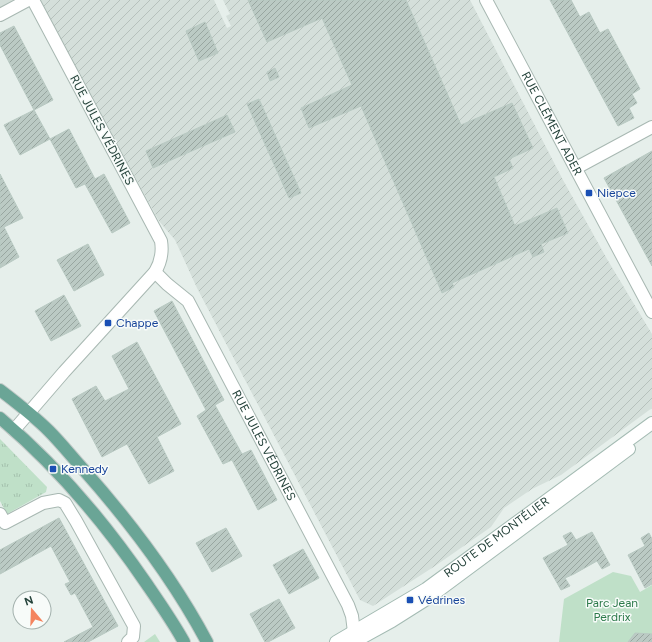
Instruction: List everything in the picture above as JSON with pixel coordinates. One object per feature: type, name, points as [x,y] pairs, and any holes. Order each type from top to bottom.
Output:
[{"type":"main road","points":[[0,390],[49,431],[106,495],[136,533],[178,593],[207,642]]},
{"type":"main road","points":[[0,418],[70,486],[91,510],[125,552],[182,640]]},
{"type":"street","points":[[0,15],[28,0]]},
{"type":"street","name":"RUE JULES VÉDRINES","points":[[33,0],[161,241],[162,254],[158,267],[167,284],[188,301],[345,600],[352,616],[354,637]]},
{"type":"street","name":"RUE CLÉMENT ADER","points":[[486,0],[652,312]]},
{"type":"street","points":[[576,168],[652,127]]},
{"type":"street","points":[[14,430],[158,267]]},
{"type":"street","name":"ROUTE DE MONTÉLIER","points":[[354,637],[443,577],[652,423]]},
{"type":"street","name":"ROUTE DE MONTÉLIER","points":[[336,642],[354,637],[392,621],[430,597],[652,433]]},
{"type":"street","points":[[59,500],[70,486]]},
{"type":"street","points":[[0,514],[4,523],[43,503],[59,500],[65,503],[134,626],[133,637],[128,642]]},
{"type":"street","points":[[76,521],[91,510]]},
{"type":"shaded area","points":[[0,0],[17,0],[0,9]]},
{"type":"shaded area","points":[[39,0],[214,0],[227,28],[231,26],[226,16],[230,14],[223,0],[315,0],[440,288],[568,232],[557,208],[506,230],[494,177],[513,168],[509,159],[533,148],[512,103],[472,121],[476,161],[406,0],[470,0],[563,180],[607,259],[652,334],[652,408],[561,475],[532,489],[504,508],[491,527],[435,566],[373,606],[360,600],[197,288],[175,240],[159,221]],"holes":[[[205,22],[218,53],[199,61],[186,31]],[[275,68],[279,77],[270,81],[267,72]],[[336,92],[309,128],[301,108]],[[259,99],[301,193],[289,198],[247,104]],[[227,115],[235,132],[153,168],[146,151]]]},
{"type":"green space","points":[[0,439],[47,487],[46,492],[7,514],[0,501]]},
{"type":"green space","name":"Parc Jean Perdrix","points":[[613,572],[631,576],[640,592],[652,585],[652,642],[559,642],[564,599]]},
{"type":"green space","points":[[155,634],[160,642],[144,642]]},
{"type":"building","points":[[248,0],[406,0],[461,125],[512,103],[533,148],[509,159],[513,168],[494,177],[515,226],[557,208],[568,233],[541,244],[544,252],[533,257],[529,249],[452,283],[454,287],[442,293],[361,106],[309,128],[301,108],[352,85],[322,18],[267,42]]},
{"type":"building","points":[[550,0],[571,0],[580,17],[589,12],[600,33],[608,29],[640,89],[632,94],[637,103],[629,108],[634,118],[618,126]]},
{"type":"building","points":[[205,22],[218,53],[199,61],[186,31]]},
{"type":"building","points":[[14,26],[53,100],[34,110],[0,45],[0,33]]},
{"type":"building","points":[[275,68],[279,77],[270,81],[267,72]]},
{"type":"building","points":[[259,99],[301,193],[289,198],[247,104]]},
{"type":"building","points":[[34,110],[50,139],[20,155],[4,125]]},
{"type":"building","points":[[227,115],[235,132],[153,168],[146,151]]},
{"type":"building","points":[[69,129],[95,179],[104,174],[130,223],[112,233],[85,184],[76,188],[50,139]]},
{"type":"building","points":[[652,151],[652,266],[604,178]]},
{"type":"building","points":[[0,174],[23,218],[4,227],[19,257],[0,268]]},
{"type":"building","points":[[88,244],[104,275],[74,291],[57,260]]},
{"type":"building","points":[[64,295],[81,326],[51,341],[35,311]]},
{"type":"building","points":[[172,301],[224,400],[215,405],[242,454],[251,450],[277,500],[258,510],[232,460],[223,464],[197,416],[206,410],[154,311]]},
{"type":"building","points":[[137,342],[181,424],[157,437],[174,471],[149,484],[127,444],[102,457],[72,399],[96,386],[105,401],[129,389],[112,356]]},
{"type":"building","points":[[59,518],[118,626],[88,642],[64,642],[93,627],[75,593],[71,595],[65,584],[70,582],[51,546],[0,574],[0,550]]},
{"type":"building","points":[[226,528],[242,556],[212,572],[196,543]]},
{"type":"building","points":[[571,532],[576,540],[592,532],[610,565],[602,569],[597,561],[565,578],[570,586],[561,590],[543,558],[568,545],[563,536]]},
{"type":"building","points":[[649,533],[652,539],[652,584],[645,588],[628,555],[645,546],[641,538]]},
{"type":"building","points":[[303,549],[319,578],[289,594],[273,565]]},
{"type":"building","points":[[279,599],[295,628],[268,642],[265,642],[250,614]]},
{"type":"building","points":[[635,633],[652,634],[652,642],[628,642]]},
{"type":"place","name":"Niepce","points":[[589,193]]},
{"type":"place","name":"Chappe","points":[[108,323]]},
{"type":"place","name":"Kennedy","points":[[53,469]]},
{"type":"place","name":"Védrines","points":[[410,600]]}]
